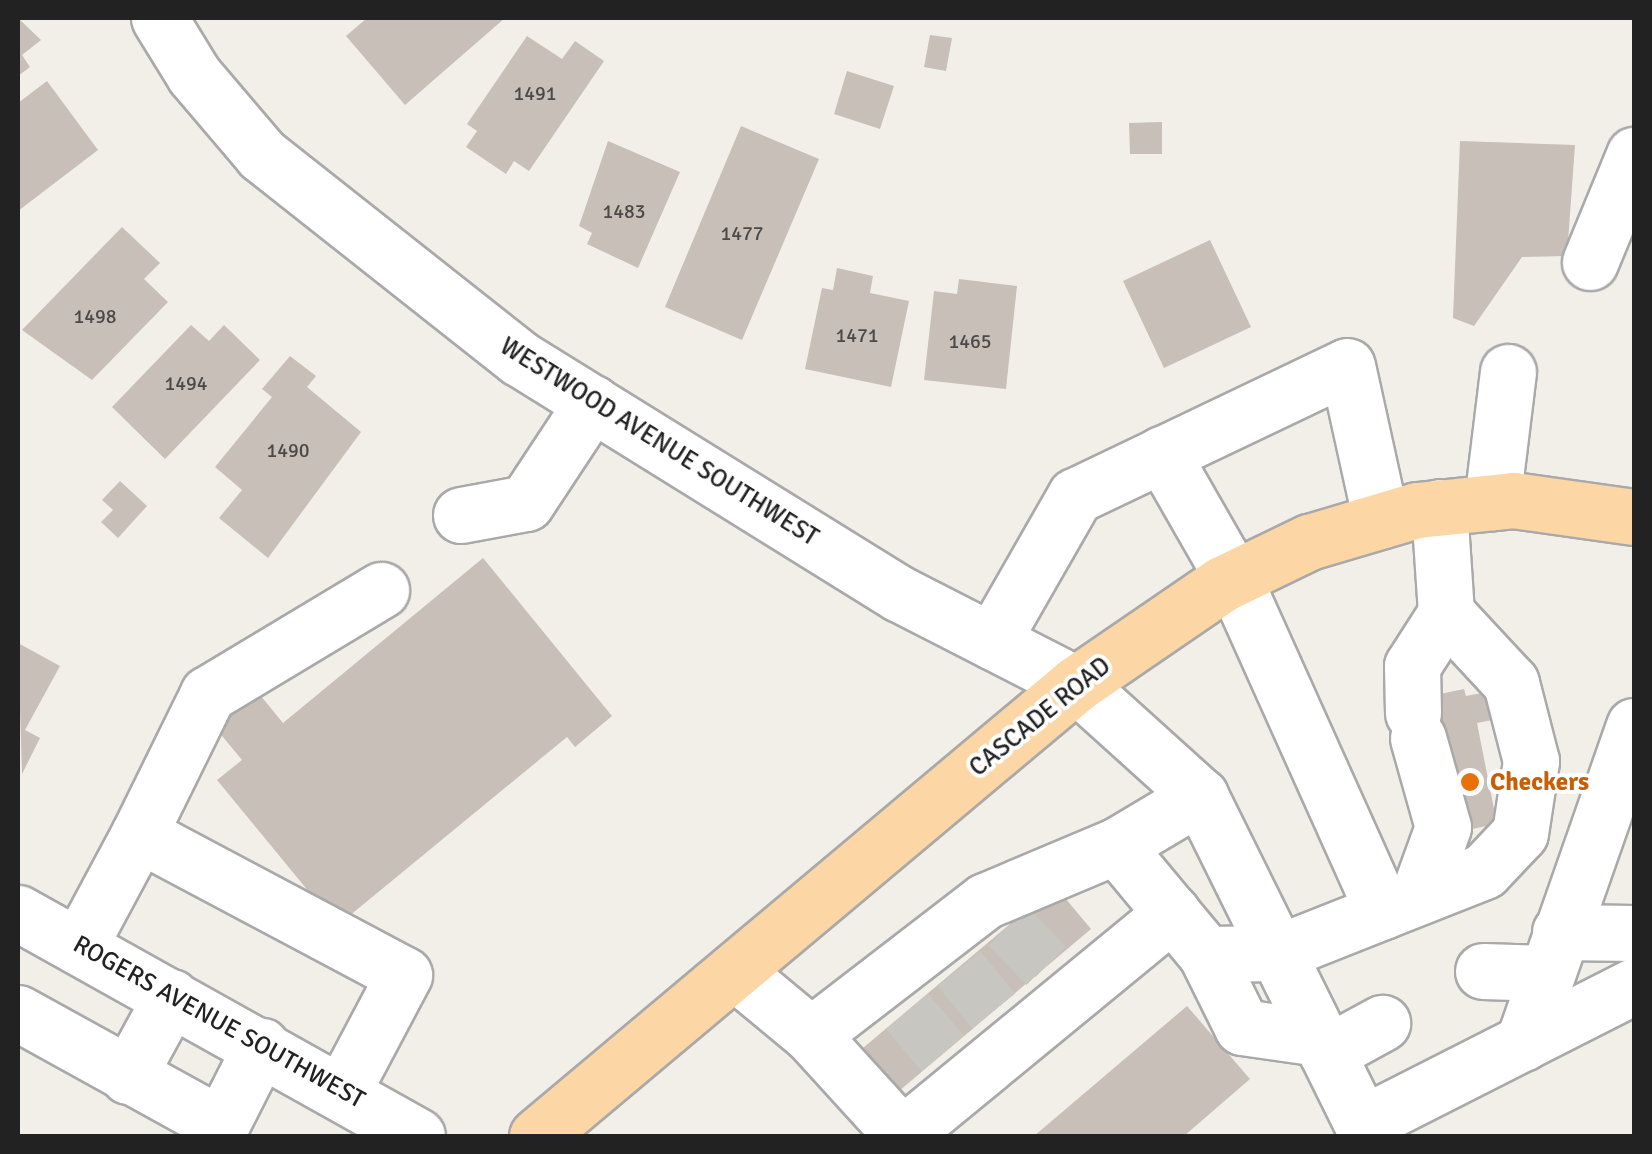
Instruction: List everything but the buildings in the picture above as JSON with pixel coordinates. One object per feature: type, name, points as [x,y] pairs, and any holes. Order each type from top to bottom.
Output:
[{"type":"main road","name":"CASCADE ROAD","points":[[537,1136],[1076,684],[1234,578],[1381,520],[1466,505],[1634,517]]},
{"type":"street","name":"WESTWOOD AVENUE SOUTHWEST","points":[[160,18],[194,75],[262,155],[519,358],[992,642],[1076,684],[1200,796]]},
{"type":"street","points":[[1590,262],[1634,156]]},
{"type":"street","points":[[992,642],[1074,496],[1347,366],[1381,520]]},
{"type":"street","points":[[1477,669],[1466,505],[1508,372]]},
{"type":"street","points":[[461,515],[526,503],[592,403]]},
{"type":"street","points":[[1162,454],[1234,578],[1401,904]]},
{"type":"street","points":[[79,946],[208,694],[381,590]]},
{"type":"street","points":[[1206,954],[1278,953],[1484,871],[1520,833],[1531,761],[1511,683],[1477,669],[1412,666],[1415,726],[1443,827],[1401,904]]},
{"type":"street","points":[[1522,1043],[1634,726]]},
{"type":"street","points":[[811,1036],[892,997],[996,914],[1200,796],[1365,1130],[1634,986]]},
{"type":"street","points":[[139,834],[404,975],[342,1090]]},
{"type":"street","points":[[1116,846],[1206,954],[1242,1027],[1323,1046],[1382,1023]]},
{"type":"street","name":"ROGERS AVENUE SOUTHWEST","points":[[18,912],[342,1090],[417,1136]]},
{"type":"street","points":[[734,971],[811,1036],[902,1136],[956,1067],[1059,981],[1172,912]]},
{"type":"street","points":[[1483,971],[1634,933]]},
{"type":"street","points":[[128,1076],[171,997]]},
{"type":"street","points":[[18,1013],[221,1125],[261,1046]]},
{"type":"tunnel","points":[[1008,926],[1047,966]]},
{"type":"tunnel","points":[[959,968],[994,1011]]},
{"type":"tunnel","points":[[907,1011],[943,1053]]},
{"type":"place","name":"Checkers","points":[[1470,782]]}]
